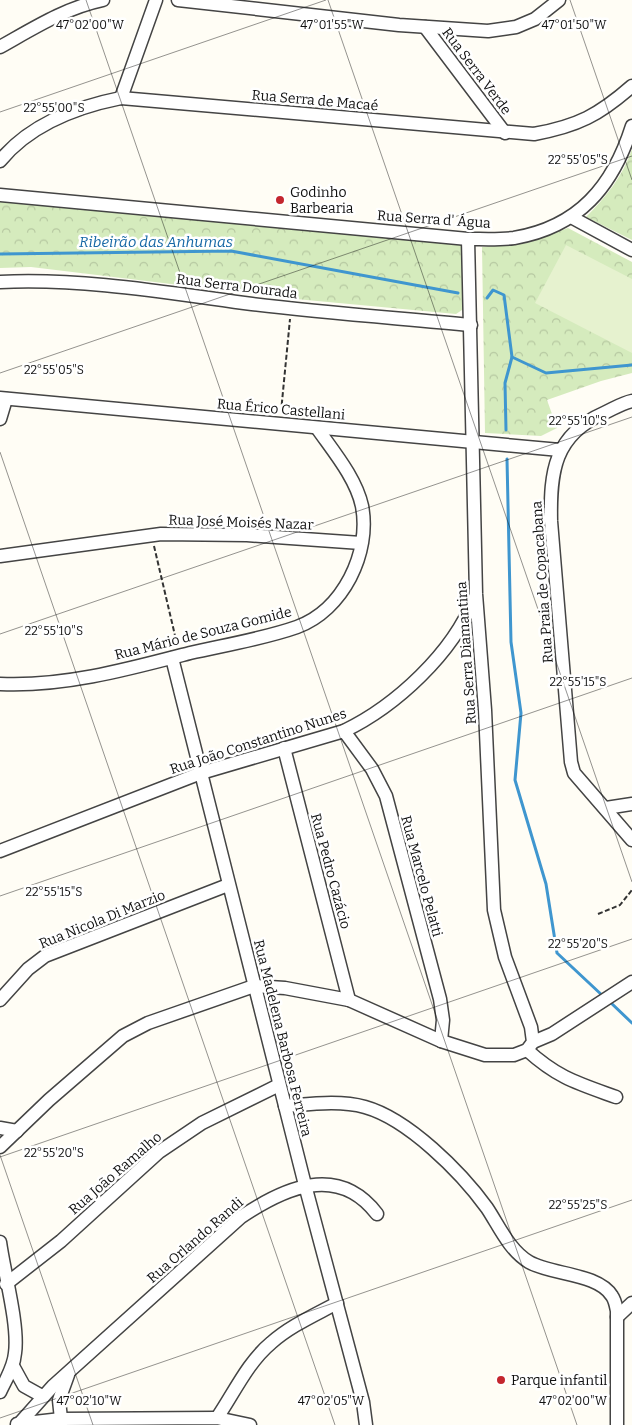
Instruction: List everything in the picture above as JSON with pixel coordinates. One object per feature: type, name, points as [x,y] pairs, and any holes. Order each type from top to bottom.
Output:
[{"type":"street","points":[[0,46],[48,19],[82,5],[103,0]]},
{"type":"street","points":[[121,98],[156,0]]},
{"type":"street","points":[[178,0],[425,27],[488,31],[516,27],[535,19],[559,0]]},
{"type":"street","name":"Rua Serra Verde","points":[[425,27],[505,133]]},
{"type":"street","name":"Rua Serra de Macaé","points":[[0,161],[10,148],[38,127],[84,106],[121,98],[505,133],[534,134],[563,129],[596,115],[632,86]]},
{"type":"street","name":"Rua Serra d' Água","points":[[0,195],[468,240],[512,238],[538,232],[571,217],[608,182],[632,126]]},
{"type":"street","points":[[571,217],[632,250]]},
{"type":"street","name":"Rua Serra Diamantina","points":[[468,240],[476,594],[485,710],[494,910],[505,956],[531,1028],[527,1048]]},
{"type":"street","name":"Rua Serra Dourada","points":[[0,282],[40,280],[81,282],[291,309],[471,325]]},
{"type":"street","points":[[0,419],[3,399]]},
{"type":"street","name":"Rua Érico Castellani","points":[[3,399],[560,450]]},
{"type":"street","name":"Rua Praia de Copacabana","points":[[632,401],[588,420],[571,434],[560,450],[553,467],[550,491],[550,521],[571,762],[574,773],[632,840]]},
{"type":"street","name":"Rua Mário de Souza Gomide","points":[[0,684],[41,684],[69,680],[176,657],[298,626],[325,610],[340,594],[359,561],[364,524],[362,505],[353,482],[317,428]]},
{"type":"street","name":"Rua José Moisés Nazar","points":[[0,556],[151,536],[247,535],[361,543]]},
{"type":"street","name":"Rua João Constantino Nunes","points":[[0,851],[201,773],[344,731],[366,720],[392,700],[425,670],[450,643],[466,620],[476,594]]},
{"type":"street","name":"Rua Madelena Barbosa Ferreira","points":[[176,657],[228,885],[363,1402],[366,1425]]},
{"type":"street","name":"Rua Marcelo Pelatti","points":[[344,731],[372,769],[386,796],[440,998],[443,1020],[441,1041]]},
{"type":"street","name":"Rua Pedro Cazácio","points":[[284,748],[349,1000]]},
{"type":"street","points":[[606,808],[632,804]]},
{"type":"street","name":"Rua Nicola Di Marzio","points":[[0,1000],[28,970],[45,956],[228,885]]},
{"type":"street","points":[[0,1147],[123,1036],[148,1023],[254,986],[285,988],[349,1000],[441,1041],[485,1055],[504,1056],[527,1048],[552,1034],[632,982]]},
{"type":"street","points":[[527,1048],[545,1066],[567,1080],[616,1097]]},
{"type":"street","name":"Rua João Ramalho","points":[[6,1284],[61,1241],[159,1152],[202,1123],[279,1085]]},
{"type":"street","points":[[285,1106],[333,1103],[364,1107],[390,1116],[436,1153],[470,1188],[486,1207],[514,1249],[529,1262],[601,1286],[612,1296],[617,1314],[617,1425]]},
{"type":"street","points":[[0,1128],[17,1131]]},
{"type":"street","name":"Rua Orlando Randi","points":[[16,1424],[42,1396],[241,1217],[265,1201],[305,1185],[330,1185],[351,1191],[366,1199],[377,1214]]},
{"type":"street","points":[[0,1242],[15,1331],[16,1352],[0,1392]]},
{"type":"street","points":[[218,1418],[257,1358],[271,1343],[299,1323],[337,1303]]},
{"type":"street","points":[[617,1314],[632,1303]]},
{"type":"street","points":[[12,1366],[24,1386],[42,1396]]},
{"type":"street","name":"Rua Orlando Randi","points":[[61,1418],[59,1408],[61,1391],[74,1367]]},
{"type":"street","points":[[16,1424],[61,1418],[218,1418],[250,1425]]},
{"type":"path","points":[[280,424],[291,309]]},
{"type":"path","points":[[151,536],[176,657]]},
{"type":"path","points":[[598,914],[620,905],[632,890]]},
{"type":"green space","points":[[632,149],[632,240],[586,217],[613,186],[624,168]]},
{"type":"green space","points":[[0,201],[460,243],[462,246],[465,308],[456,314],[296,299],[31,267],[0,268]]},
{"type":"green space","points":[[568,228],[632,262],[632,373],[601,381],[547,400],[557,428],[541,436],[485,433],[482,247],[527,243]]},
{"type":"green space","points":[[566,245],[632,279],[632,353],[535,303]]},
{"type":"waterway","name":"Ribeirão das Anhumas","points":[[0,254],[231,251],[458,293]]},
{"type":"waterway","points":[[487,298],[493,290],[504,295],[512,357],[546,373],[632,365]]},
{"type":"waterway","points":[[506,430],[505,383],[512,357]]},
{"type":"waterway","points":[[507,459],[511,642],[521,713],[515,780],[546,884],[557,953],[604,997]]},
{"type":"waterway","points":[[609,1001],[632,1023]]},
{"type":"place","name":"Godinho Barbearia","points":[[280,200]]},
{"type":"place","name":"Parque infantil","points":[[501,1380]]}]
